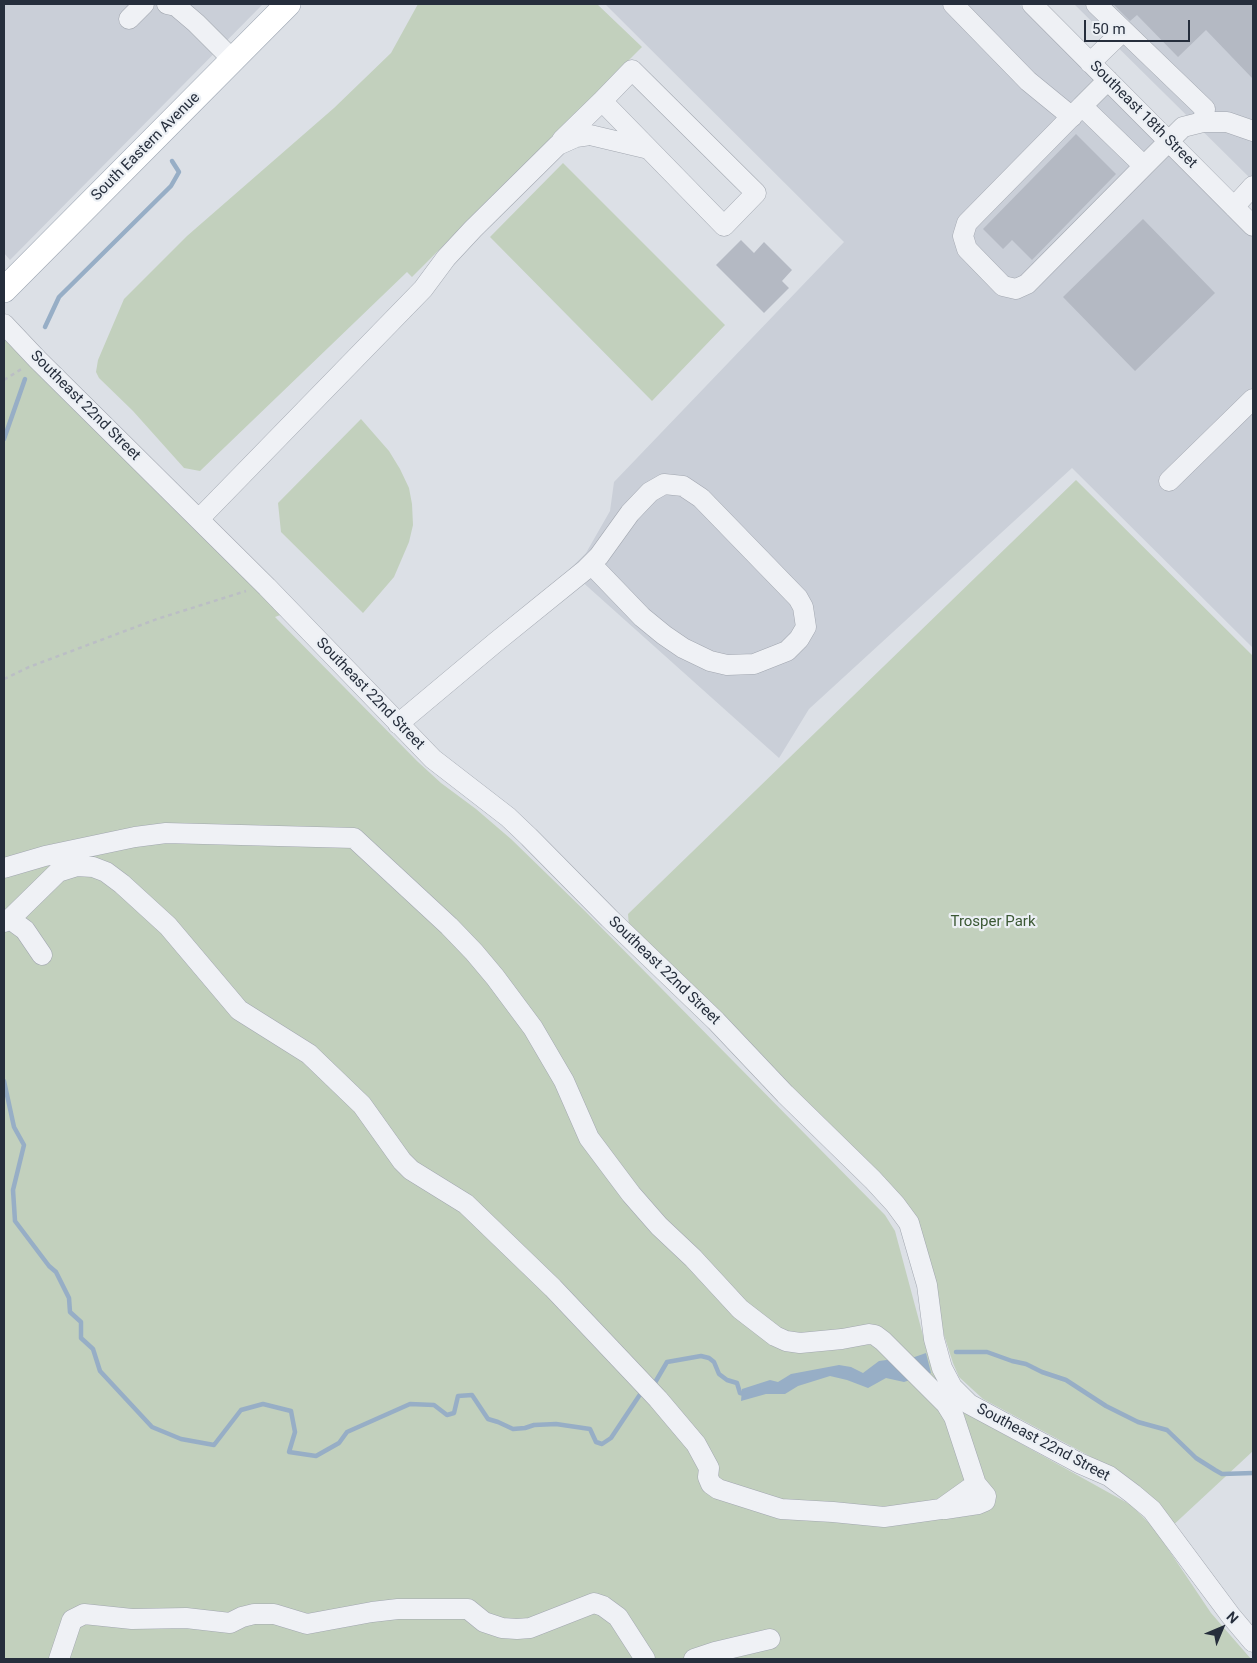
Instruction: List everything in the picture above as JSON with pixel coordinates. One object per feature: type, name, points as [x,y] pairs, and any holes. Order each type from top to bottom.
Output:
[{"type":"main road","name":"South Eastern Avenue","points":[[4,290],[288,4]]},
{"type":"street","points":[[129,19],[144,4]]},
{"type":"street","points":[[166,4],[176,6],[196,22],[232,60]]},
{"type":"street","points":[[953,4],[1028,81],[1077,112],[1144,166]]},
{"type":"street","name":"Southeast 18th Street","points":[[1032,4],[1253,226]]},
{"type":"street","points":[[1096,4],[1205,109],[1203,122]]},
{"type":"street","points":[[1090,63],[1123,30]]},
{"type":"street","points":[[199,519],[423,289],[446,258],[473,229],[632,70],[756,193],[724,226],[602,101]]},
{"type":"street","points":[[1108,80],[967,223],[963,236],[967,249],[1003,286],[1016,289],[1027,284],[1184,127],[1203,122],[1227,122],[1253,131]]},
{"type":"street","points":[[558,145],[576,137],[590,135],[649,149]]},
{"type":"street","points":[[1234,207],[1253,186]]},
{"type":"street","name":"Southeast 22nd Street","points":[[4,324],[37,359],[268,587],[433,759],[508,817],[529,837],[609,918],[716,1021],[785,1094],[895,1204],[909,1223],[918,1250],[927,1285],[934,1339],[942,1368],[952,1387],[969,1404],[1079,1463],[1109,1476],[1152,1510],[1231,1616],[1253,1642]]},
{"type":"street","points":[[1169,481],[1253,399]]},
{"type":"street","points":[[398,724],[591,564],[630,513],[650,492],[664,484],[682,486],[701,498],[798,598],[803,607],[806,627],[799,639],[787,651],[754,664],[727,665],[710,661],[683,648],[664,635],[642,617],[591,564]]},
{"type":"street","points":[[4,868],[45,856],[135,837],[166,833],[354,838],[449,926],[495,977],[537,1036],[564,1081],[589,1138],[637,1201],[659,1226],[693,1258],[740,1309],[775,1336],[786,1341],[800,1343],[869,1334],[875,1335],[946,1404],[954,1417],[976,1484],[986,1496],[985,1501],[978,1504],[884,1517],[781,1509],[718,1489],[711,1484],[708,1477],[709,1468],[696,1444],[658,1399],[553,1288],[466,1204],[412,1170],[402,1161],[362,1104],[309,1054],[239,1010],[168,926],[122,884],[106,872],[93,867],[78,866],[58,872],[7,920],[25,930],[42,955]]},
{"type":"street","points":[[59,1659],[72,1620],[84,1614],[132,1619],[186,1618],[230,1623],[248,1616],[274,1614],[307,1624],[398,1609],[468,1609],[484,1622],[502,1628],[517,1629],[530,1628],[594,1603],[603,1606],[618,1617],[645,1659]]},
{"type":"street","points":[[694,1659],[770,1639]]},
{"type":"path","points":[[4,380],[37,359]]},
{"type":"path","points":[[4,679],[28,667],[157,619],[250,590],[268,587]]},
{"type":"shaded area","points":[[4,4],[263,4],[10,260],[4,253]]},
{"type":"shaded area","points":[[605,4],[1019,4],[1253,237],[1253,648],[1072,468],[809,709],[779,758],[569,570],[586,553],[610,511],[614,482],[844,242]]},
{"type":"shaded area","points":[[1074,4],[1253,4],[1253,181]]},
{"type":"green space","points":[[418,4],[597,4],[642,47],[412,277],[407,272],[200,471],[184,468],[133,411],[99,378],[96,372],[98,360],[124,299],[187,236],[334,108],[391,53]]},
{"type":"green space","points":[[563,163],[725,325],[652,401],[490,237]]},
{"type":"green space","points":[[4,336],[283,614],[275,617],[417,761],[441,783],[476,809],[511,839],[585,911],[885,1215],[895,1231],[932,1369],[955,1407],[1131,1505],[1154,1528],[1211,1613],[1251,1659],[4,1659]]},
{"type":"green space","points":[[361,419],[389,451],[400,469],[409,488],[413,525],[409,542],[394,577],[363,613],[281,532],[278,503]]},
{"type":"green space","name":"Trosper Park","points":[[1076,480],[1253,656],[1253,1451],[1169,1529],[1110,1467],[983,1399],[959,1377],[944,1335],[923,1238],[629,926],[628,914]]},
{"type":"water","points":[[926,1353],[931,1373],[904,1382],[886,1378],[868,1388],[830,1376],[798,1386],[785,1394],[766,1394],[741,1401],[742,1389],[770,1380],[778,1382],[791,1374],[839,1365],[851,1367],[863,1373],[879,1361],[906,1360]]},
{"type":"building","points":[[1113,4],[1253,4],[1253,79],[1206,30],[1178,57],[1137,15],[1130,21]]},
{"type":"building","points":[[1076,134],[1116,174],[1032,260],[1012,240],[1003,249],[983,229]]},
{"type":"building","points":[[1143,219],[1215,293],[1135,371],[1063,297]]},
{"type":"building","points":[[741,240],[754,253],[764,242],[792,270],[782,281],[789,288],[764,313],[716,265]]},
{"type":"waterway","points":[[45,327],[59,297],[171,186],[179,172],[172,161]]},
{"type":"waterway","points":[[4,439],[25,379]]},
{"type":"waterway","points":[[4,1081],[14,1127],[24,1145],[13,1190],[15,1221],[49,1266],[56,1272],[69,1298],[70,1312],[81,1322],[81,1338],[93,1349],[100,1371],[152,1427],[181,1439],[214,1445],[241,1410],[263,1404],[291,1411],[295,1432],[289,1452],[316,1456],[339,1443],[347,1432],[410,1404],[434,1405],[447,1415],[454,1413],[458,1396],[472,1395],[488,1419],[513,1429],[534,1425],[556,1424],[590,1429],[596,1442],[602,1444],[611,1438],[644,1391]]},
{"type":"waterway","points":[[956,1352],[987,1352],[1026,1364],[1066,1380],[1106,1406],[1138,1422],[1167,1430],[1196,1458],[1222,1474],[1253,1473]]},
{"type":"waterway","points":[[653,1386],[667,1362],[701,1356],[709,1358],[714,1362],[719,1374],[727,1380],[737,1383],[740,1393],[745,1394]]}]
